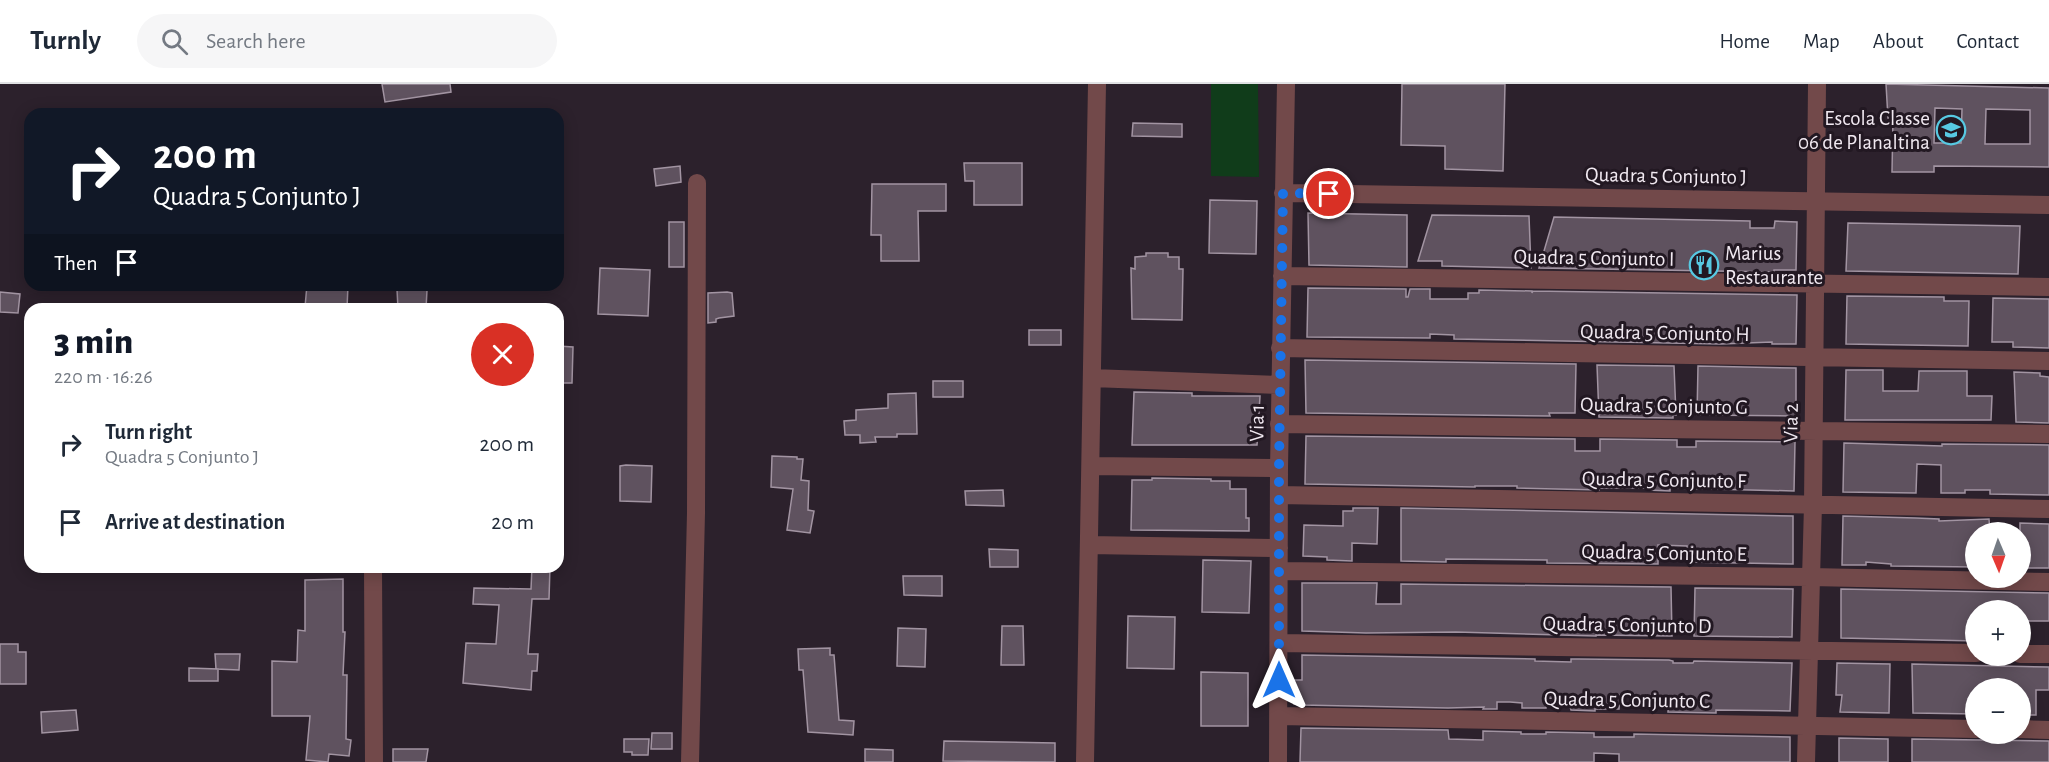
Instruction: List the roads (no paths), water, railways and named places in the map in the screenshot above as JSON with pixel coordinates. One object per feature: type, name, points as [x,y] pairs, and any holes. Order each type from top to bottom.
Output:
[{"type":"street","points":[[1085,762],[1097,84]]},
{"type":"street","name":"Via 1","points":[[1278,762],[1279,424],[1286,84]]},
{"type":"street","name":"Via 2","points":[[1806,762],[1813,505],[1817,84]]},
{"type":"street","points":[[690,762],[696,513],[697,183]]},
{"type":"street","name":"Quadra 5 Conjunto J","points":[[1283,193],[2049,205]]},
{"type":"street","name":"Quadra 5 Conjunto I","points":[[1282,276],[2049,287]]},
{"type":"street","name":"Quadra 5 Conjunto H","points":[[1280,348],[2049,361]]},
{"type":"street","points":[[1092,378],[1280,385]]},
{"type":"street","name":"Quadra 5 Conjunto G","points":[[1279,424],[2049,434]]},
{"type":"street","points":[[1090,466],[1279,468]]},
{"type":"street","name":"Quadra 5 Conjunto F","points":[[1279,495],[2049,509]]},
{"type":"street","points":[[1089,545],[1279,548]]},
{"type":"street","name":"Quadra 5 Conjunto E","points":[[1279,571],[2049,582]]},
{"type":"street","points":[[373,573],[374,762]]},
{"type":"street","name":"Quadra 5 Conjunto D","points":[[1279,643],[1965,653]]},
{"type":"street","points":[[2031,654],[2049,654]]},
{"type":"street","name":"Quadra 5 Conjunto C","points":[[1279,717],[1965,729]]},
{"type":"street","points":[[2031,729],[2049,730]]},
{"type":"place","name":"Escola Classe 06 de Planaltina","points":[[1951,130]]},
{"type":"place","name":"Marius Restaurante","points":[[1704,265]]}]
